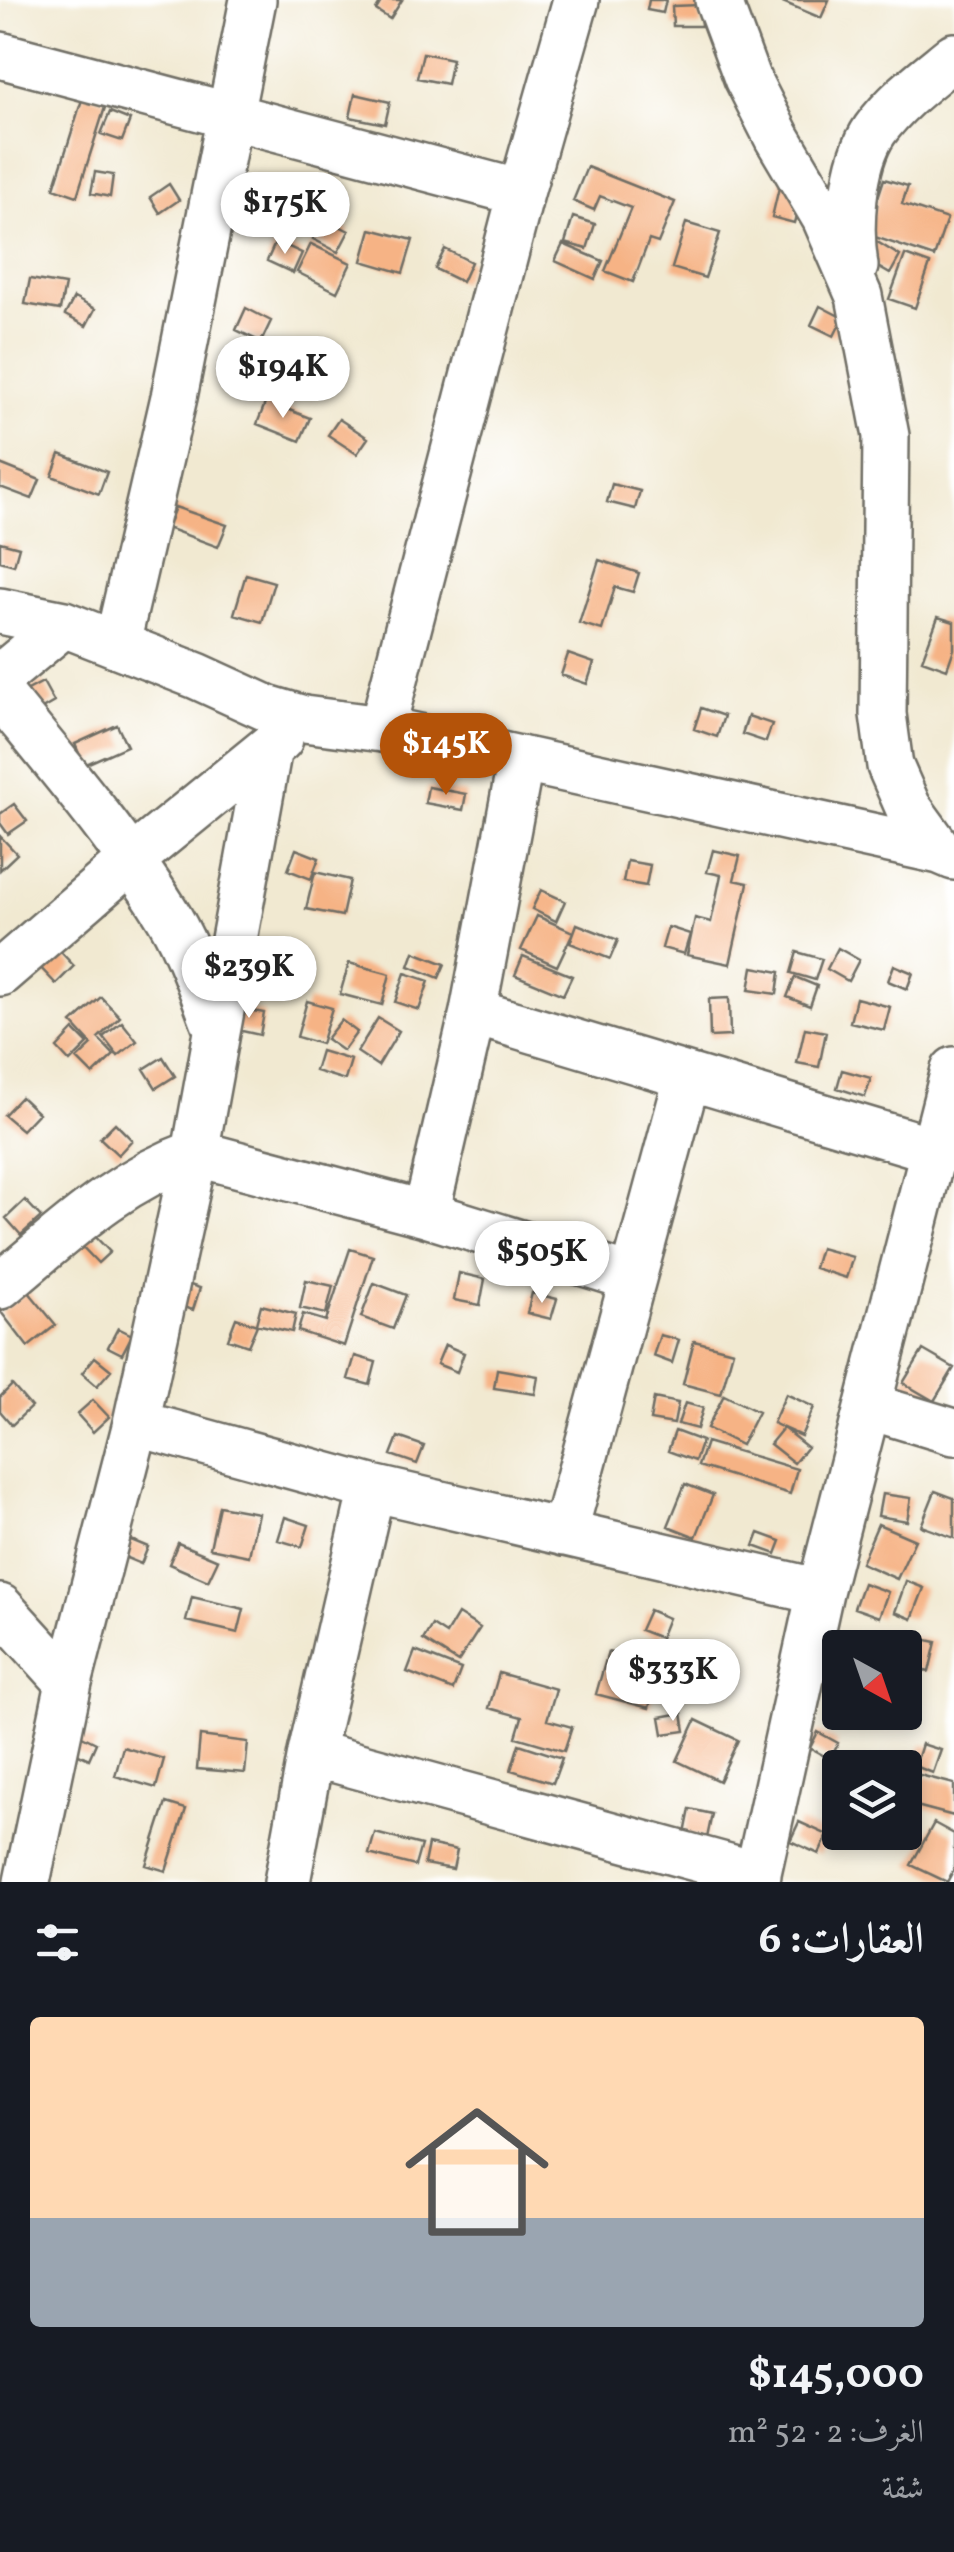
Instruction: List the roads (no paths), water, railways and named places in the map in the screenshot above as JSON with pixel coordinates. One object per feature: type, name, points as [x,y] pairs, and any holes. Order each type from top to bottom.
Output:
[{"type":"street","points":[[117,644],[174,396],[252,0]]},
{"type":"street","points":[[382,729],[521,193],[576,0]]},
{"type":"street","points":[[718,0],[747,78],[776,137],[825,218],[860,296]]},
{"type":"street","points":[[0,55],[521,193]]},
{"type":"street","points":[[947,854],[908,807],[890,766],[883,714],[886,436],[852,248],[853,193],[873,133],[910,92],[954,56]]},
{"type":"street","points":[[0,611],[64,624],[267,708],[304,718],[382,729],[947,854]]},
{"type":"street","points":[[0,677],[64,624]]},
{"type":"street","points":[[0,694],[165,910],[190,959],[217,1029]]},
{"type":"street","points":[[0,973],[304,718]]},
{"type":"street","points":[[27,1882],[69,1683],[136,1423],[194,1153],[269,748]]},
{"type":"street","points":[[426,1214],[473,1012],[522,759]]},
{"type":"street","points":[[473,1012],[934,1150]]},
{"type":"street","points":[[311,1753],[757,1878],[820,1592],[954,1070]]},
{"type":"street","points":[[564,1532],[687,1079]]},
{"type":"street","points":[[0,1286],[114,1191],[158,1166],[194,1153],[426,1214],[633,1278]]},
{"type":"street","points":[[868,1406],[954,1432]]},
{"type":"street","points":[[136,1423],[372,1488],[820,1592]]},
{"type":"street","points":[[287,1882],[311,1753],[372,1488]]},
{"type":"street","points":[[0,1607],[69,1683]]}]
